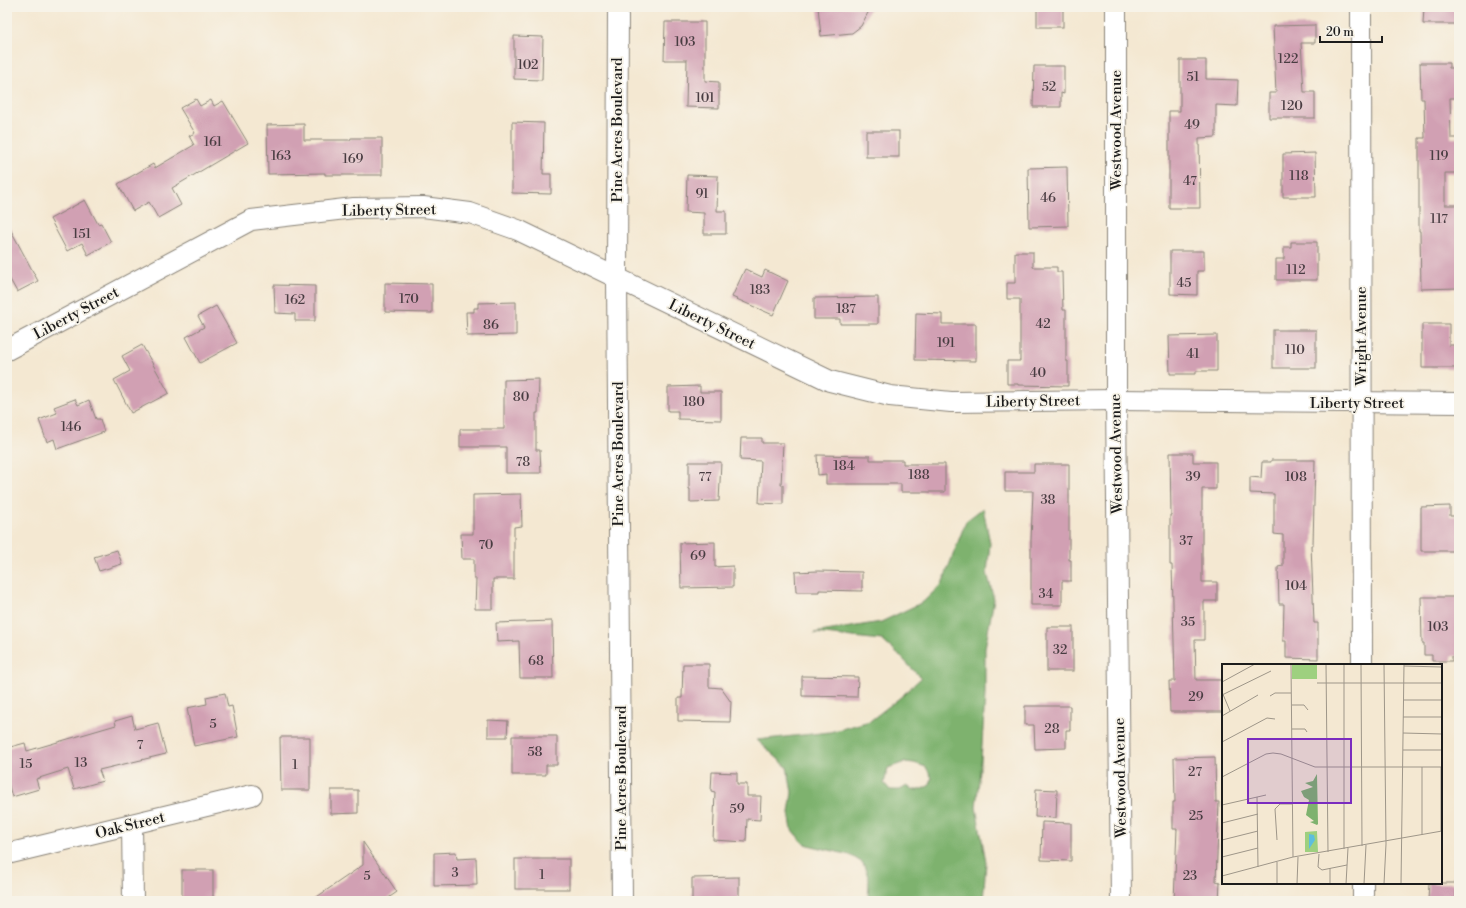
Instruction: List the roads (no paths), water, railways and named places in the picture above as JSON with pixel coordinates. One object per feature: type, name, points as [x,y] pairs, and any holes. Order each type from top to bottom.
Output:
[{"type":"street","name":"Pine Acres Boulevard","points":[[618,7],[617,279],[622,901]]},
{"type":"street","name":"Westwood Avenue","points":[[1116,7],[1116,400],[1121,901]]},
{"type":"street","name":"Wright Avenue","points":[[1361,7],[1362,664]]},
{"type":"street","name":"Liberty Street","points":[[7,350],[251,220],[346,209],[423,207],[470,213],[518,230],[830,381],[890,396],[951,402],[1116,400],[1459,403]]},
{"type":"street","name":"Oak Street","points":[[7,854],[252,795]]},
{"type":"street","points":[[132,824],[133,901]]},
{"type":"street","points":[[1363,884],[1363,901]]}]
